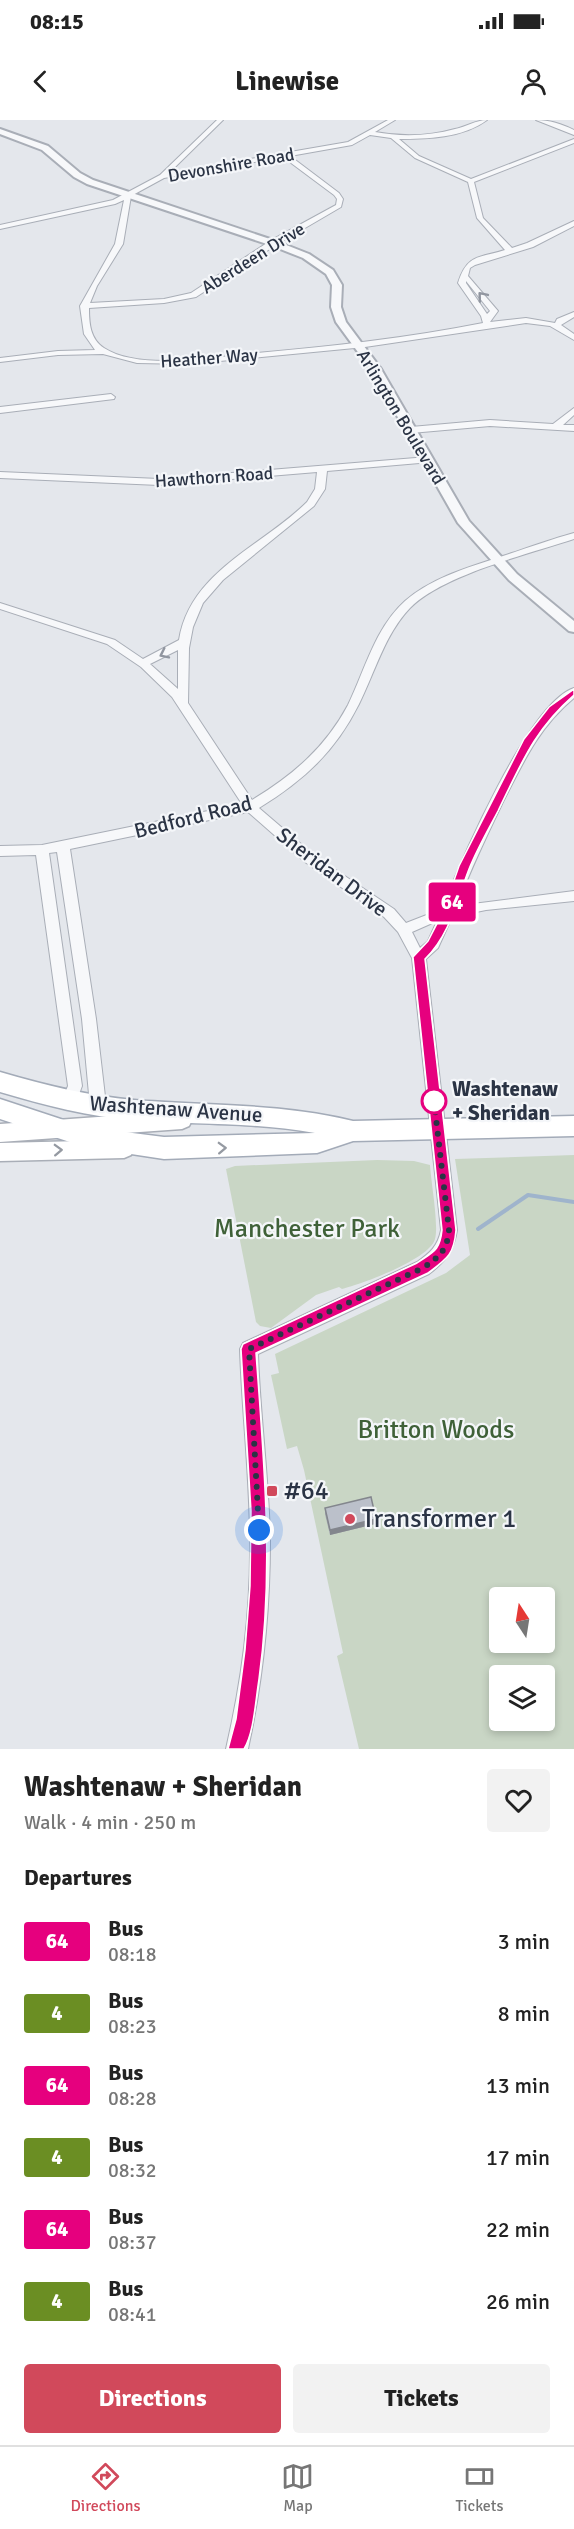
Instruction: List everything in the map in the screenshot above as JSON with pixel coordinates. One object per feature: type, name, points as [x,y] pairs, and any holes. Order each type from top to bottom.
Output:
[{"type":"main road","name":"Washtenaw Avenue","points":[[0,1082],[47,1096],[134,1110],[286,1117],[321,1122],[353,1131]]},
{"type":"main road","name":"Washtenaw Avenue","points":[[0,1109],[60,1130],[111,1142],[164,1148],[225,1148],[317,1143],[353,1131],[438,1127],[574,1126]]},
{"type":"main road","points":[[0,1133],[138,1122],[182,1120],[236,1122],[286,1117]]},
{"type":"main road","points":[[0,1152],[164,1148]]},
{"type":"street","points":[[162,176],[220,120]]},
{"type":"street","name":"Devonshire Road","points":[[0,227],[115,202],[162,176],[342,146],[392,120]]},
{"type":"street","points":[[368,133],[393,137],[451,132],[484,120]]},
{"type":"street","points":[[539,120],[564,127],[574,133]]},
{"type":"street","name":"Arlington Boulevard","points":[[0,131],[45,148],[83,178],[273,243],[306,256],[330,272],[338,287],[335,300],[337,315],[376,369],[464,523],[531,594],[574,628]]},
{"type":"street","points":[[393,137],[417,157],[471,182]]},
{"type":"street","points":[[471,182],[490,172],[567,146],[574,141]]},
{"type":"street","name":"Aberdeen Drive","points":[[84,306],[164,301],[193,295],[273,243],[335,210],[341,202],[330,188],[284,155]]},
{"type":"street","points":[[471,182],[480,218],[510,251]]},
{"type":"street","points":[[104,352],[92,342],[88,334],[84,306],[87,294],[120,242],[128,195]]},
{"type":"street","points":[[487,322],[462,283],[472,263],[510,251],[574,223]]},
{"type":"street","points":[[574,314],[560,321],[557,326],[574,338]]},
{"type":"street","name":"Heather Way","points":[[0,360],[58,352],[104,352],[136,361],[177,363],[358,345],[487,322],[528,321],[551,323],[557,326]]},
{"type":"street","points":[[0,410],[111,398]]},
{"type":"street","points":[[555,427],[574,411]]},
{"type":"street","points":[[411,430],[490,423],[574,428]]},
{"type":"street","name":"Hawthorn Road","points":[[0,475],[159,482],[428,460]]},
{"type":"street","points":[[182,703],[184,642],[191,616],[212,585],[313,502],[321,485],[322,469]]},
{"type":"street","name":"Bedford Road","points":[[0,851],[42,850],[250,807],[288,784],[318,756],[336,734],[389,626],[408,604],[432,587],[457,575],[574,536]]},
{"type":"street","name":"Sheridan Drive","points":[[0,606],[111,642],[142,663],[176,694],[250,807],[310,859],[389,914],[404,930],[409,943],[419,957],[449,1230],[448,1244],[443,1254],[413,1272],[249,1349],[259,1511],[258,1586],[254,1650],[244,1719],[237,1749]]},
{"type":"street","points":[[142,663],[184,642]]},
{"type":"street","points":[[419,957],[432,944],[448,912],[465,866],[529,739],[552,710],[574,692]]},
{"type":"street","points":[[63,846],[98,1105]]},
{"type":"street","points":[[42,850],[75,1086],[70,1100]]},
{"type":"street","points":[[404,930],[412,924],[448,912],[574,896]]},
{"type":"street","points":[[62,992],[84,988]]},
{"type":"green space","name":"Britton Woods","points":[[574,1155],[574,1749],[359,1749],[337,1656],[343,1653],[304,1470],[297,1446],[287,1449],[271,1375],[279,1373],[275,1354],[446,1273],[470,1255],[455,1159]]},
{"type":"green space","name":"Manchester Park","points":[[377,1160],[414,1161],[430,1165],[436,1232],[430,1247],[421,1255],[394,1270],[352,1286],[342,1289],[339,1287],[316,1295],[271,1328],[260,1326],[256,1322],[226,1169],[235,1166]]},
{"type":"building","name":"Transformer 1","points":[[371,1497],[376,1519],[330,1530],[325,1508]]},
{"type":"waterway","points":[[478,1229],[528,1195],[574,1202]]},
{"type":"bus line","name":"64","points":[[237,1749],[244,1719],[254,1650],[258,1586],[259,1511],[249,1349],[423,1268],[443,1254],[448,1244],[449,1230],[419,957],[432,944],[448,912],[465,866],[529,739],[552,710],[574,692]]},
{"type":"place","name":"Washtenaw + Sheridan","points":[[434,1101]]},
{"type":"place","name":"#64","points":[[272,1491]]},
{"type":"place","name":"Transformer 1","points":[[350,1519]]},
{"type":"route","points":[[259,1530],[249,1349],[423,1268],[443,1254],[448,1244],[449,1230],[434,1101]]}]
